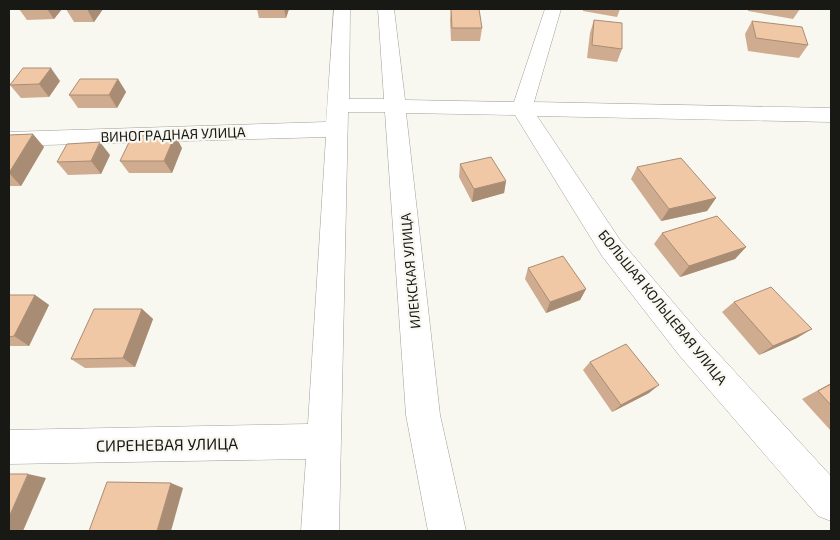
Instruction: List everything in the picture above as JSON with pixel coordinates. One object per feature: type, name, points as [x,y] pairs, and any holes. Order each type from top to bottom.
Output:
[{"type":"street","points":[[320,531],[339,117],[342,9]]},
{"type":"street","name":"ИЛЕКСКАЯ УЛИЦА","points":[[386,9],[423,415],[447,531]]},
{"type":"street","points":[[522,109],[553,9]]},
{"type":"street","name":"ВИНОГРАДНАЯ УЛИЦА","points":[[9,139],[339,117],[394,107],[831,115]]},
{"type":"street","name":"БОЛЬШАЯ КОЛЬЦЕВАЯ УЛИЦА","points":[[522,109],[611,248],[690,346],[831,503]]},
{"type":"street","name":"СИРЕНЕВАЯ УЛИЦА","points":[[9,447],[324,440]]},
{"type":"building","points":[[451,9],[479,9],[482,28],[452,28]]},
{"type":"building","points":[[594,20],[622,23],[622,49],[592,45]]},
{"type":"building","points":[[752,21],[802,27],[808,45],[756,38]]},
{"type":"building","points":[[23,68],[51,68],[39,84],[10,85]]},
{"type":"building","points":[[80,79],[118,79],[109,95],[69,95]]},
{"type":"building","points":[[33,134],[9,173],[9,135]]},
{"type":"building","points":[[175,135],[164,161],[120,161],[132,136]]},
{"type":"building","points":[[100,142],[91,161],[57,162],[67,144]]},
{"type":"building","points":[[491,157],[506,181],[474,189],[460,164]]},
{"type":"building","points":[[681,158],[716,198],[669,209],[637,167]]},
{"type":"building","points":[[717,216],[746,247],[689,266],[662,233]]},
{"type":"building","points":[[563,256],[586,289],[550,302],[528,268]]},
{"type":"building","points":[[771,287],[812,329],[773,346],[734,302]]},
{"type":"building","points":[[9,295],[35,295],[14,336],[9,337]]},
{"type":"building","points":[[94,309],[142,309],[123,358],[71,359]]},
{"type":"building","points":[[626,344],[659,385],[621,405],[590,362]]},
{"type":"building","points":[[831,384],[831,405],[818,391]]},
{"type":"building","points":[[9,474],[28,474],[9,517]]},
{"type":"building","points":[[107,482],[171,483],[157,531],[89,531]]}]
